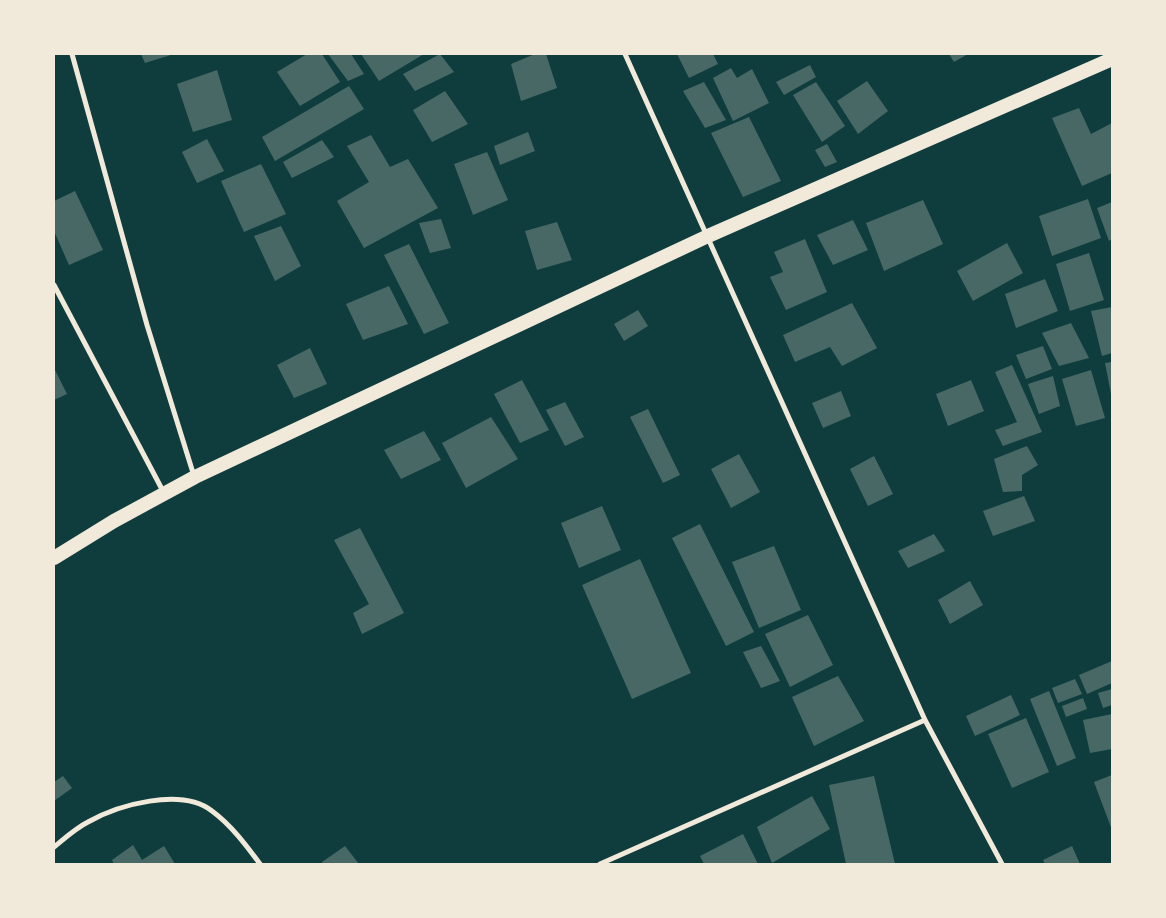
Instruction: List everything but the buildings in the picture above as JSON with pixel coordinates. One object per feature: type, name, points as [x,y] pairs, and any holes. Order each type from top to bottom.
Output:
[{"type":"highway","points":[[54,558],[164,493],[195,477],[708,236],[1112,60]]},
{"type":"street","points":[[72,54],[147,325],[195,477]]},
{"type":"street","points":[[625,54],[925,720],[1002,864]]},
{"type":"street","points":[[54,285],[164,493]]},
{"type":"street","points":[[600,864],[925,720]]},
{"type":"street","points":[[54,846],[88,822],[133,803],[172,799],[192,802],[210,810],[240,837],[260,864]]}]
